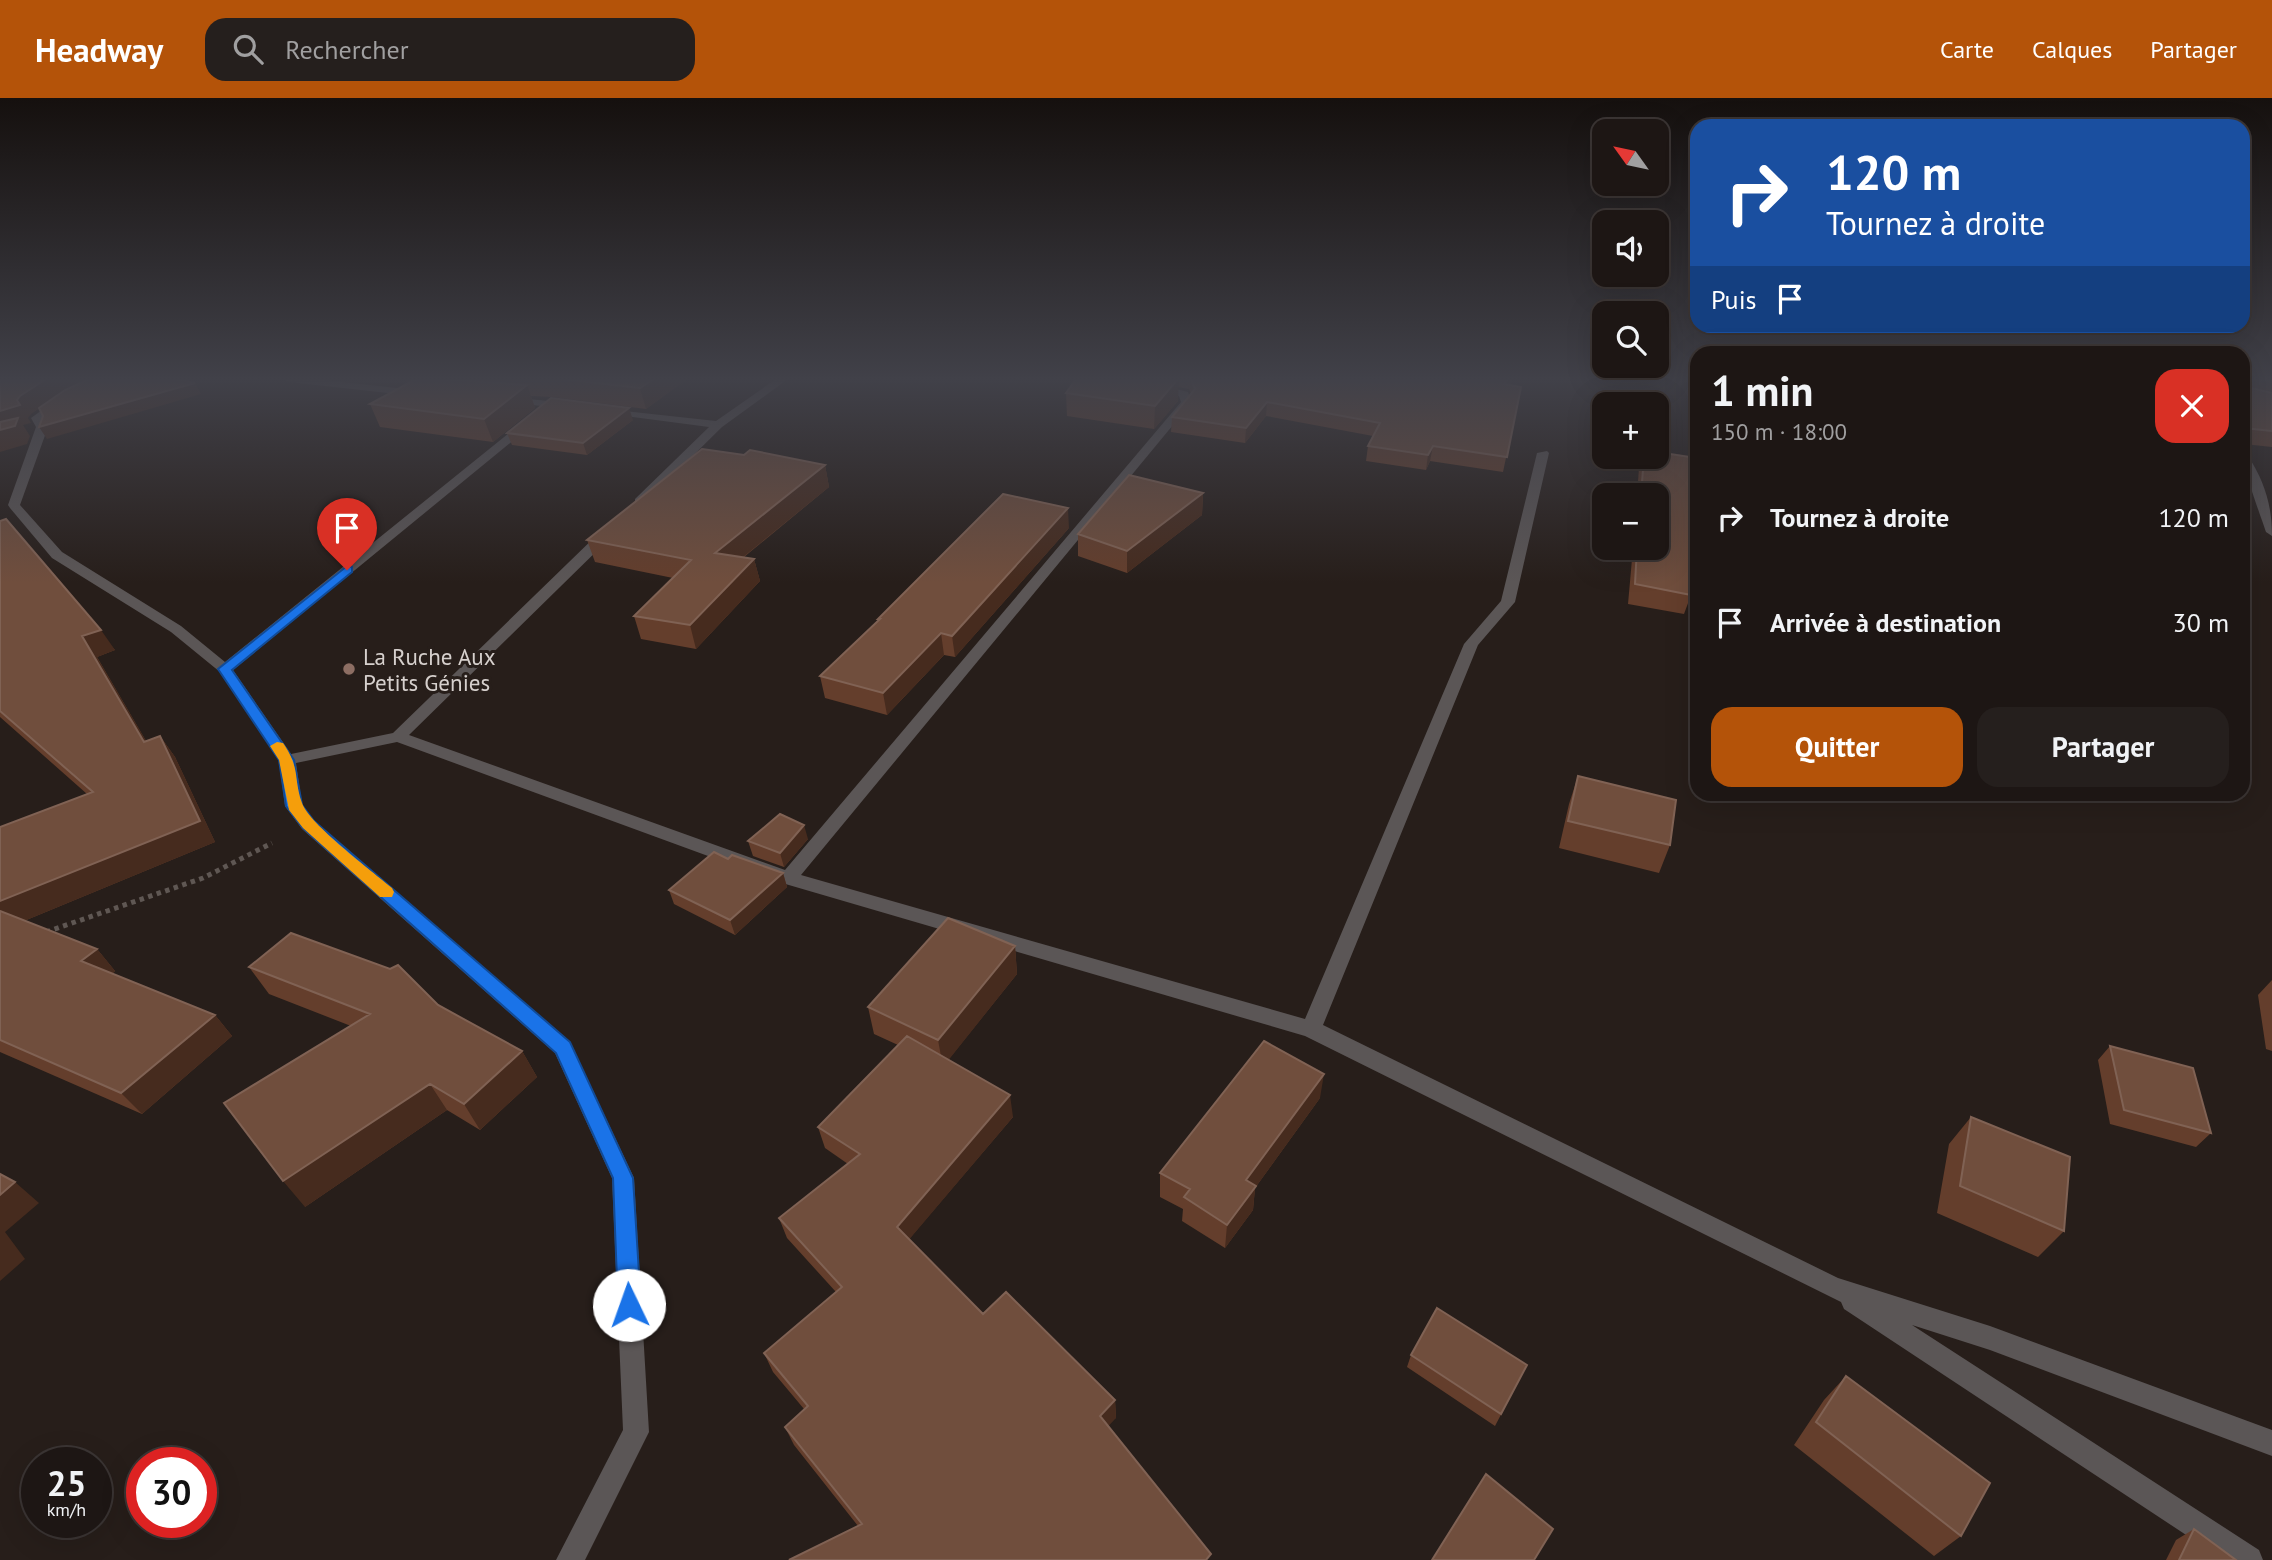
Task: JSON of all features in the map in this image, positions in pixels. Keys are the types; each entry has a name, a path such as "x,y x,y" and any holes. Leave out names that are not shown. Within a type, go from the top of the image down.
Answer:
{"street":[{"path":"31,447 14,505 57,555 176,629 225,669 287,760 294,806 308,825 563,1048 623,1178 636,1432 570,1560"},
{"path":"225,669 499,447"},
{"path":"398,737 695,447"},
{"path":"788,878 1149,447"},
{"path":"1311,1029 1471,644 1508,602 1543,453"},
{"path":"2250,470 2257,482 2272,532"},
{"path":"2257,482 2272,484"},
{"path":"287,760 398,737 788,878 1311,1029 1833,1288 2249,1560"},
{"path":"1833,1288 1990,1338 2272,1443"}],"path":[{"path":"32,936 202,877 308,825"}],"building":[{"path":"1376,447 1432,447 1428,455"},
{"path":"1441,447 1509,447 1507,457"},
{"path":"702,449 744,455 750,450 825,465 715,553 754,559 690,625 634,616 691,560 587,540"},
{"path":"1669,454 1690,457 1690,595 1635,584 1636,560 1669,560 1669,483 1642,483 1643,469 1669,469"},
{"path":"1129,475 1203,493 1127,551 1078,534"},
{"path":"1003,494 1068,508 952,636 941,633 883,693 820,676 880,619"},
{"path":"6,519 101,630 82,636 144,742 160,736 200,821 0,901 0,827 93,792 0,711 0,521"},
{"path":"1578,776 1676,800 1670,845 1568,821"},
{"path":"780,814 804,825 780,853 748,841"},
{"path":"714,852 728,859 732,855 783,873 730,920 669,890"},
{"path":"0,911 97,949 81,961 215,1015 121,1093 0,1040"},
{"path":"948,918 1015,946 938,1040 868,1007"},
{"path":"291,933 390,969 398,965 438,1005 522,1051 464,1104 430,1084 283,1181 224,1103 370,1014 249,967"},
{"path":"907,1036 1010,1095 897,1227 983,1314 1006,1292 1115,1400 1100,1416 1211,1554 1206,1560 789,1560 862,1524 785,1427 808,1406 764,1353 842,1287 779,1218 860,1154 818,1127"},
{"path":"1264,1041 1324,1074 1246,1180 1256,1186 1227,1225 1184,1197 1190,1189 1160,1173"},
{"path":"2110,1046 2193,1068 2211,1133 2124,1110"},
{"path":"1971,1117 2070,1157 2064,1231 1960,1186"},
{"path":"0,1174 15,1182 0,1195"},
{"path":"1437,1308 1527,1365 1501,1414 1411,1355"},
{"path":"1846,1376 1990,1483 1961,1536 1816,1422"},
{"path":"1486,1474 1553,1529 1534,1560 1432,1560"},
{"path":"2194,1529 2236,1560 2179,1560"}],"slow traffic":[{"path":"277,746 287,760 294,806 308,825 386,892"}],"place":[{"name":"La Ruche Aux Petits Génies","path":"349,669"}],"route":[{"path":"347,570 225,669 287,760 294,806 308,825 563,1048 623,1178 629,1305"}]}
